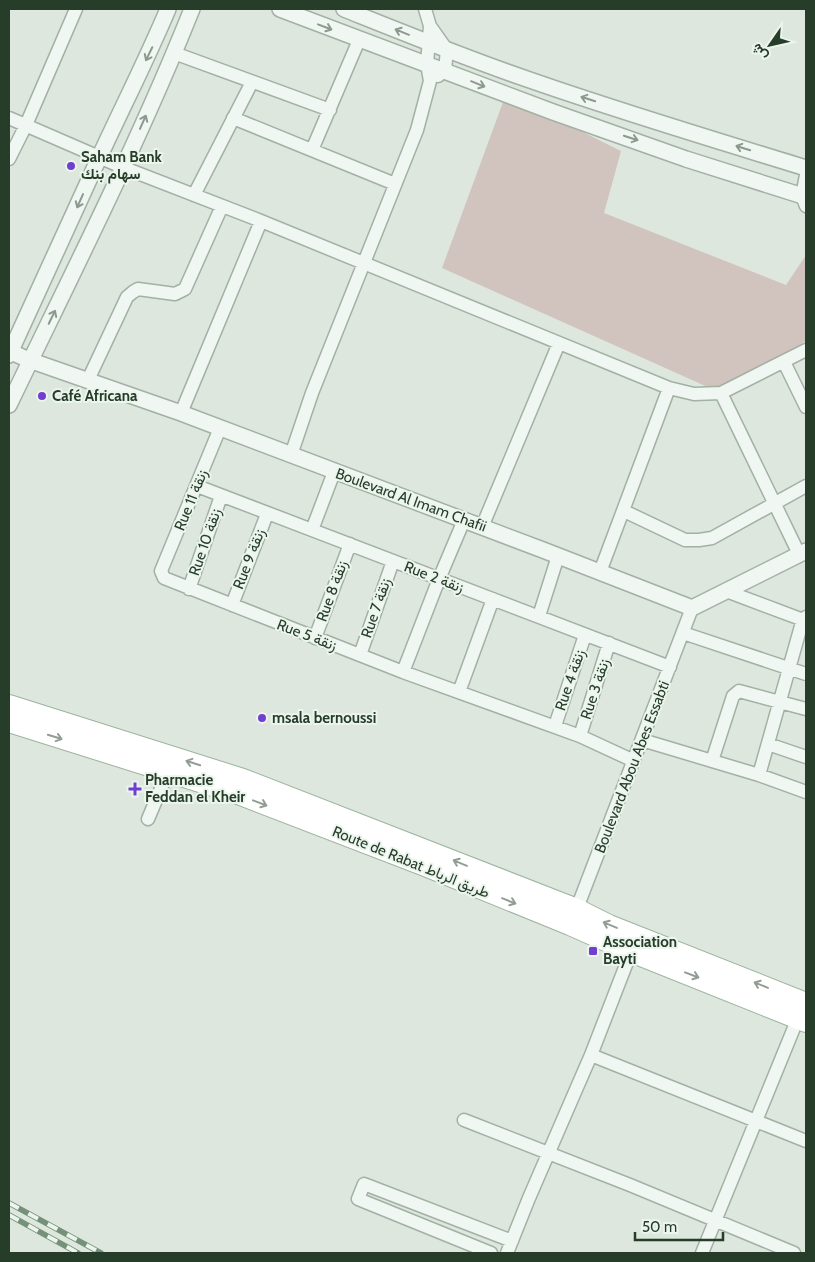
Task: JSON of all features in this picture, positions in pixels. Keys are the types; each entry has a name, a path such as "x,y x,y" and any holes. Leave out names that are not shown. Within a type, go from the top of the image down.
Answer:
{"main road":[{"name":"Route de Rabat طريق الرباط","path":"9,705 243,780 573,917 631,952 804,1014"},
{"name":"Route de Rabat طريق الرباط","path":"9,722 248,798 416,862 573,917 609,925 804,1014"}],"street":[{"path":"9,159 26,125 76,9"},
{"path":"9,353 168,9"},
{"path":"9,405 122,167 174,54 192,9"},
{"path":"280,9 359,40 446,70 552,112 686,159 768,184 805,200 806,175"},
{"path":"344,9 524,78 806,168"},
{"path":"425,9 430,26 447,50 446,70"},
{"path":"291,455 312,393 417,130 430,81 427,64 427,42 430,26"},
{"path":"312,150 359,40"},
{"path":"174,54 330,110"},
{"path":"430,81 446,70"},
{"path":"194,195 252,82"},
{"path":"9,118 122,167 261,221 669,388 694,394 721,394 806,350"},
{"path":"233,118 394,184"},
{"path":"768,184 776,159"},
{"path":"88,380 127,297 138,290 175,294 185,289 222,206"},
{"path":"181,413 261,221"},
{"path":"482,527 559,343"},
{"name":"Boulevard Al Imam Chafii","path":"9,353 181,413 692,608"},
{"path":"784,362 806,407"},
{"path":"600,572 669,388"},
{"path":"692,608 803,552 775,503 721,394"},
{"name":"Rue 11 زنقة","path":"161,571 220,428"},
{"path":"312,530 334,472"},
{"name":"Rue 2 زنقة","path":"197,486 670,667"},
{"path":"624,511 685,540 699,540 712,538 806,486"},
{"name":"Rue 10 زنقة","path":"189,588 221,496"},
{"name":"Rue 9 زنقة","path":"232,605 267,514"},
{"path":"403,672 464,520"},
{"name":"Rue 8 زنقة","path":"315,638 350,544"},
{"path":"539,616 558,556"},
{"name":"Rue 7 زنقة","path":"360,655 393,561"},
{"name":"Rue 5 زنقة","path":"161,571 164,578 403,672 580,736 634,761"},
{"path":"726,592 805,619 788,669 758,776"},
{"path":"459,692 494,599"},
{"name":"Boulevard Abou Abes Essabti","path":"573,917 692,608"},
{"path":"683,634 806,674"},
{"name":"Rue 4 زنقة","path":"554,726 585,635"},
{"name":"Rue 3 زنقة","path":"580,736 609,643"},
{"path":"712,761 733,696 739,691 806,709"},
{"path":"642,740 806,792"},
{"path":"768,744 806,757"},
{"path":"148,819 168,772"},
{"path":"507,1253 591,1055 631,952"},
{"path":"702,1253 756,1121 804,1014"},
{"path":"591,1055 806,1141"},
{"path":"464,1120 549,1152 794,1253"},
{"path":"491,1253 358,1199 364,1184 512,1241"},
{"path":"422,1225 428,1209"}],"shaded area":[{"path":"506,94 621,151 604,213 786,285 806,255 806,341 721,393 442,268"}],"railway":[{"path":"9,1203 101,1253"},
{"path":"9,1215 78,1253"}],"place":[{"name":"Saham Bank سهام بنك","path":"71,166"},
{"name":"Café Africana","path":"42,396"},
{"name":"msala bernoussi","path":"262,718"},
{"name":"Pharmacie Feddan el Kheir","path":"135,789"},
{"name":"Association Bayti","path":"593,951"}]}
